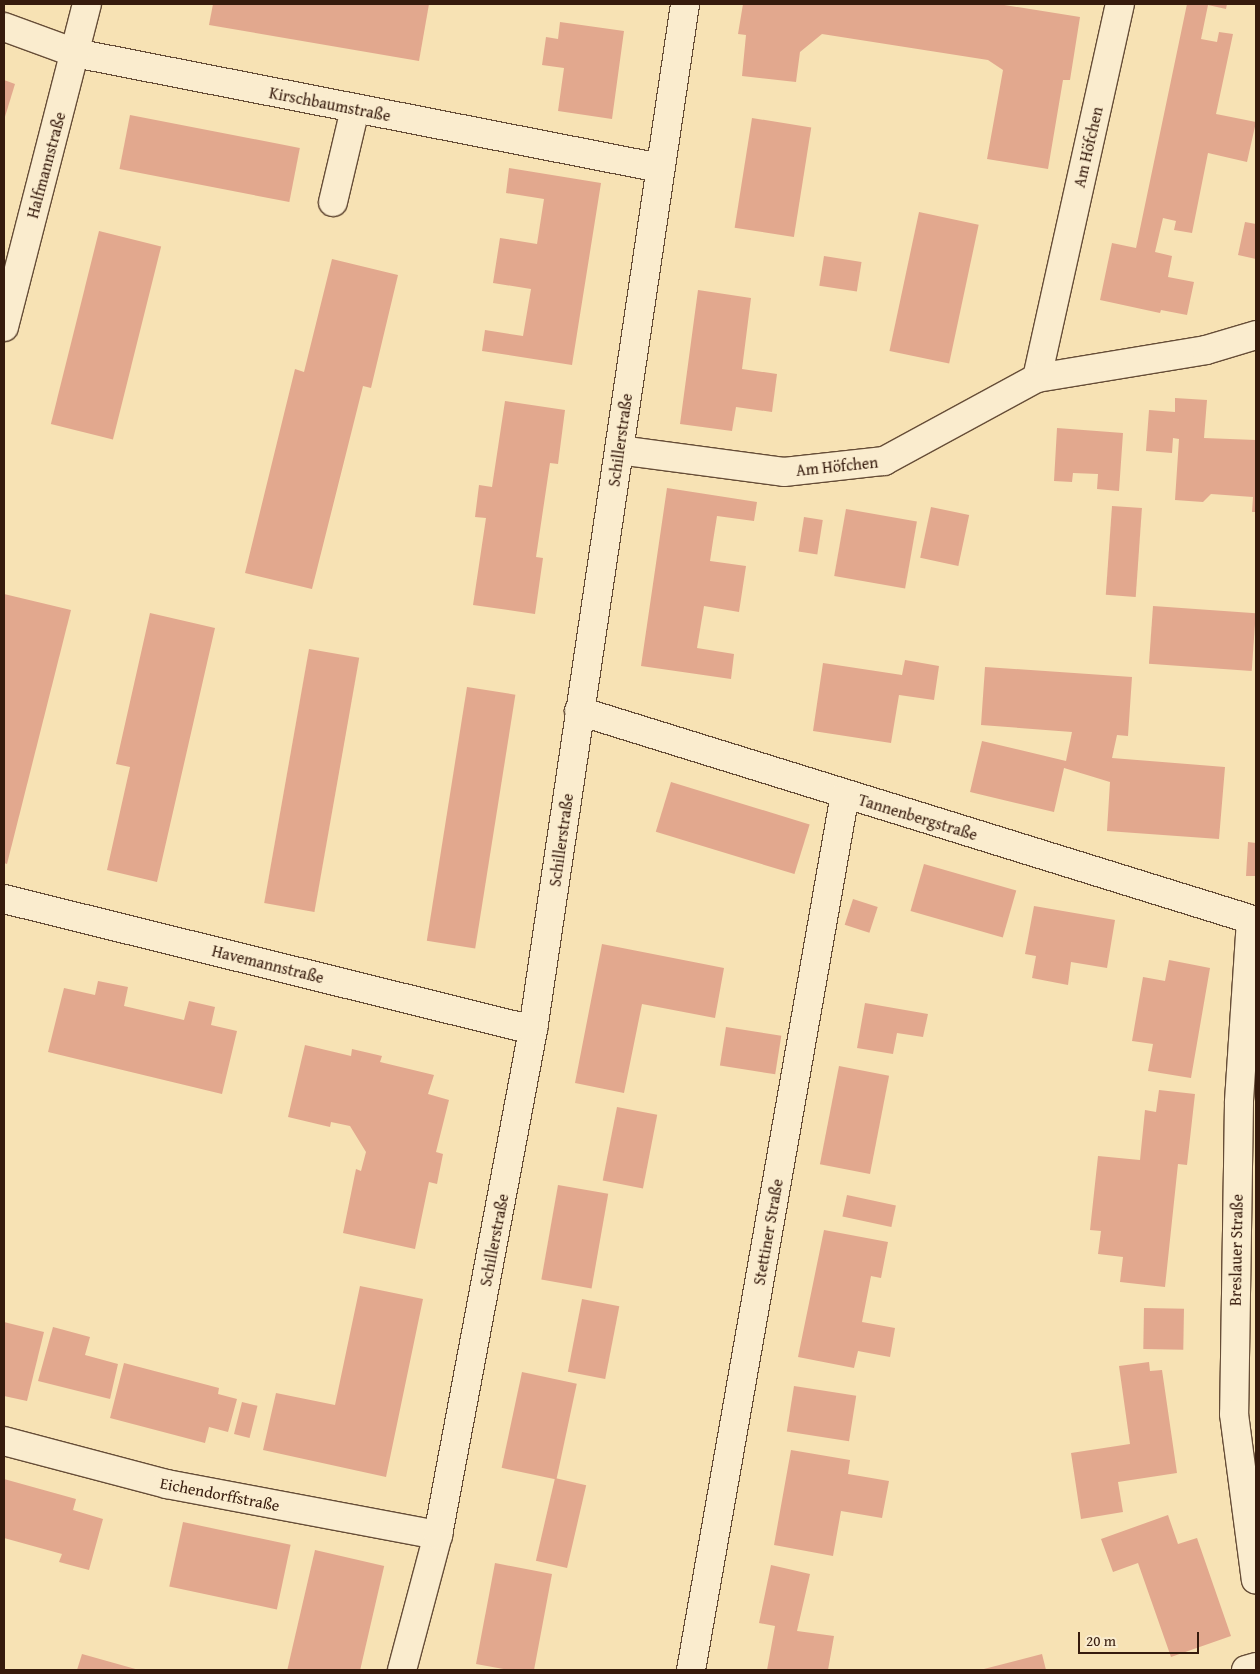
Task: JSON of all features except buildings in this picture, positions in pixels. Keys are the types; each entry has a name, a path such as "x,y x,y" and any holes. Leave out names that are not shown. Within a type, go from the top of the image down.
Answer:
{"street":[{"name":"Halfmannstraße","path":"4,327 87,4"},
{"name":"Schillerstraße","path":"402,1670 438,1536 533,1030 685,4"},
{"name":"Am Höfchen","path":"1037,378 1120,4"},
{"name":"Kirschbaumstraße","path":"4,27 75,53 660,168"},
{"path":"333,202 355,109"},
{"name":"Am Höfchen","path":"618,450 784,472 884,461 1037,378 1206,350 1256,335"},
{"name":"Tannenbergstraße","path":"580,711 1254,921"},
{"name":"Stettiner Straße","path":"691,1670 845,794"},
{"name":"Havemannstraße","path":"4,899 533,1030"},
{"name":"Breslauer Straße","path":"1254,921 1239,1103 1234,1414 1256,1580"},
{"name":"Eichendorffstraße","path":"4,1441 167,1484 438,1536"},
{"path":"1246,1670 1256,1667"}]}
